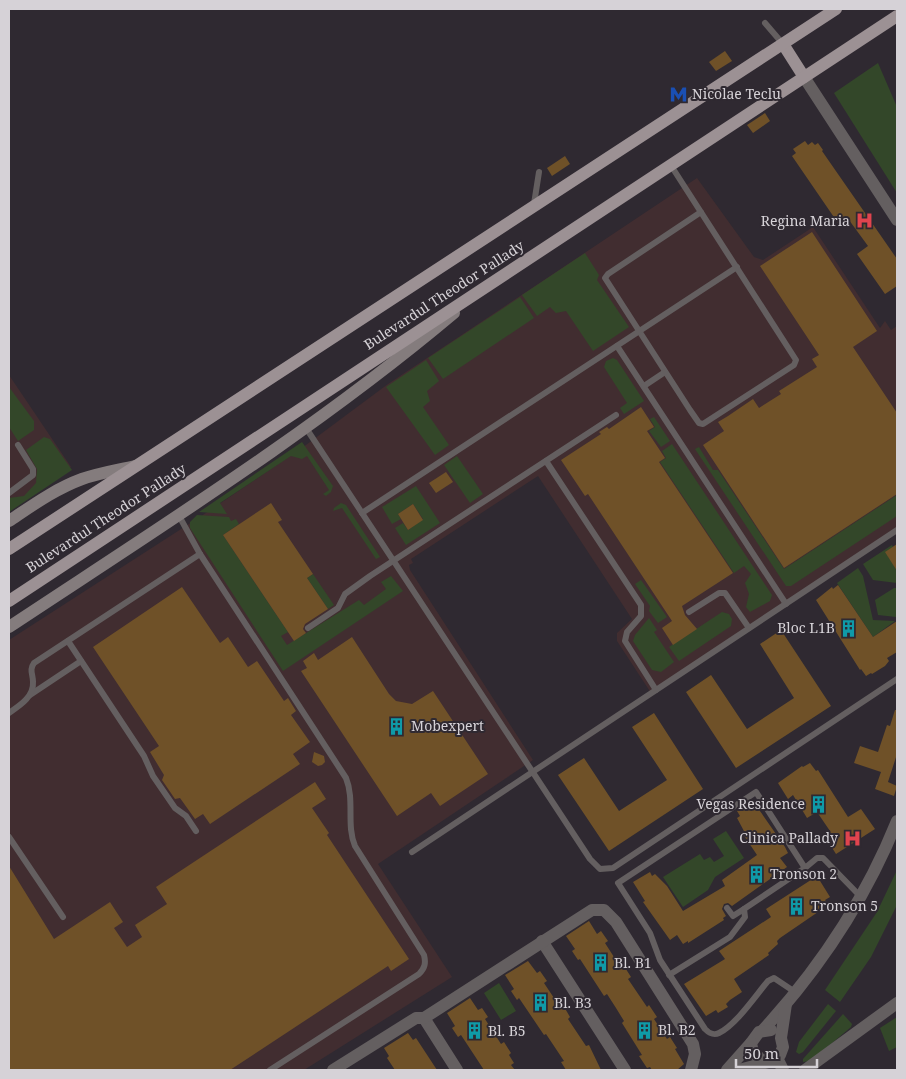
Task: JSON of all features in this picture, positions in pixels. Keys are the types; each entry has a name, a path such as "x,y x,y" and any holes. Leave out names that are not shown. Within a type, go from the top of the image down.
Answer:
{"main road":[{"name":"Bulevardul Theodor Pallady","path":"9,548 534,204 836,9"},
{"name":"Bulevardul Theodor Pallady","path":"9,601 897,16"},
{"path":"783,44 804,76"}],"street":[{"path":"804,76 897,220"},
{"path":"9,627 306,428 386,368 483,288"},
{"name":"Bulevardul Theodor Pallady","path":"9,521 52,492 70,484 85,478 135,466"},
{"path":"727,1070 751,1044 755,1035 763,1030 786,1004 823,956 860,896 886,848 897,821"},
{"path":"333,1070 416,1018 424,1018 592,910 604,910 611,914 693,1044 696,1054 691,1070"},
{"path":"542,941 625,1070"},
{"path":"805,1070 897,1003"},
{"path":"739,1070 777,1058 783,1047 781,1038 786,1004"},
{"path":"424,1018 457,1070"},
{"path":"763,1030 774,1031 781,1038"},
{"path":"751,1044 753,1053 764,1062"},
{"path":"777,1058 783,1070"}],"lane":[{"path":"765,23 783,44"},
{"path":"670,164 763,307 796,360 794,364 781,373 702,424 699,423 606,283 606,276 701,212"},
{"path":"534,204 538,172"},
{"path":"362,513 737,267"},
{"path":"617,346 786,604"},
{"path":"644,386 665,372"},
{"path":"308,628 338,608 345,594 616,415"},
{"path":"306,428 594,866 607,870 621,862 897,679"},
{"path":"9,493 33,475 34,469 18,445"},
{"path":"546,460 640,605 641,616 627,632 625,641 656,690"},
{"path":"178,514 200,554 346,778 350,792 352,836 355,846 426,961 423,970 419,974 270,1070"},
{"path":"412,852 897,530"},
{"path":"29,696 33,685 32,666 200,554"},
{"path":"689,612 719,593 725,593 749,628"},
{"path":"68,641 144,756 153,776 175,808 186,816 196,831"},
{"path":"9,713 29,696 81,661"},
{"path":"795,992 774,978 768,981 729,1026 718,1034 711,1034 705,1029 669,975 660,960 650,933 618,883 756,792 805,868"},
{"path":"9,837 63,917"},
{"path":"727,908 734,916 817,858 823,858 860,896"},
{"path":"669,975 730,937 745,917 744,908"}],"shaded area":[{"path":"697,178 754,257 763,260 813,227 880,328 885,321 891,330 897,326 897,530 651,693 617,641 617,633 632,619 538,476 411,559 413,563 409,565 410,570 533,760 378,864 452,977 304,1070 9,1070 9,640 209,511 306,445 388,384"},
{"path":"9,375 71,467 9,508"}],"green space":[{"path":"878,63 897,107 897,193 834,93"},
{"path":"585,253 599,275 597,280 629,327 593,351 566,311 556,313 550,307 537,316 522,295"},
{"path":"520,297 534,318 443,379 428,358"},
{"path":"613,358 617,360 644,401 624,414 620,408 627,403 604,367 606,361"},
{"path":"426,360 439,381 427,391 430,401 423,407 449,445 435,455 386,387"},
{"path":"9,387 34,421 34,430 18,441 9,427"},
{"path":"654,417 670,441 661,447 649,431 655,427 650,419"},
{"path":"44,437 50,439 72,470 9,512 9,498 24,496 36,483 37,469 26,450"},
{"path":"302,442 333,486 331,492 326,496 323,494 329,490 307,456 302,459 291,456 220,503 227,514 199,512"},
{"path":"672,444 772,595 770,601 750,612 746,607 749,594 745,583 751,574 744,566 734,573 660,462 666,458 662,451"},
{"path":"699,447 713,470 718,470 784,569 897,495 897,516 791,586 786,586 695,449"},
{"path":"457,456 483,494 470,503 444,465"},
{"path":"416,486 440,523 406,545 395,528 403,523 408,530 423,519 413,504 398,514 401,519 392,524 382,507"},
{"path":"341,503 346,505 380,557 376,559 342,508 333,511"},
{"path":"197,515 229,517 231,521 236,519 239,524 223,535 288,632 281,636 287,645 359,600 364,605 386,589 381,582 391,576 403,591 283,671 190,528 190,522"},
{"path":"892,545 893,547 886,552 897,571 897,583 873,580 863,564"},
{"path":"858,568 863,576 873,620 895,621 873,637 837,583"},
{"path":"313,574 334,605 328,609 307,578"},
{"path":"641,580 667,617 658,623 649,611 650,606 635,584"},
{"path":"897,588 896,617 878,615 875,600"},
{"path":"722,612 729,614 732,619 731,626 679,661 669,647"},
{"path":"649,618 657,630 654,632 674,662 661,672 652,670 633,641 635,635"},
{"path":"726,831 744,858 715,877 708,890 683,907 663,877 700,854 704,860 710,857 714,862 724,856 713,839"},
{"path":"897,870 897,905 871,957 840,1002 825,990 877,912"},
{"path":"499,983 516,1011 501,1020 484,993"},
{"path":"828,1004 836,1011 803,1052 799,1054 796,1052 799,1042"},
{"path":"843,1014 852,1024 851,1027 811,1061 803,1062 803,1059"},
{"path":"897,1017 897,1047 889,1051 880,1028"}],"building":[{"path":"725,51 732,61 716,71 709,62"},
{"path":"765,113 770,121 753,133 747,125"},
{"path":"805,141 808,145 812,142 815,145 818,143 897,259 897,286 885,294 857,254 868,246 849,220 840,226 792,156 796,153 793,149"},
{"path":"565,156 570,164 552,176 547,168"},
{"path":"812,232 877,331 853,347 897,413 897,494 784,568 703,445 724,431 718,422 753,399 759,408 781,394 779,391 817,367 812,359 819,355 760,266"},
{"path":"641,407 654,427 647,431 665,458 659,462 733,573 682,606 685,615 697,629 673,645 662,628 672,621 588,494 585,496 561,460 601,434 599,432 607,427 609,429"},
{"path":"446,472 453,482 436,493 429,483"},
{"path":"271,503 282,520 278,522 313,574 307,578 328,609 305,624 303,629 306,633 294,641 223,535"},
{"path":"413,504 423,520 408,530 398,514"},
{"path":"897,544 897,571 885,552"},
{"name":"Bloc L1B","path":"838,585 873,637 897,621 897,652 887,658 889,661 885,666 872,674 866,676 860,670 816,600 832,587 833,589"},
{"path":"182,587 220,643 228,637 248,667 257,661 284,701 288,698 296,711 291,715 310,742 293,754 300,764 210,824 203,814 195,819 180,798 175,799 162,780 164,775 150,752 159,746 93,647"},
{"path":"781,630 831,706 736,768 686,692 711,675 747,729 794,698 760,644"},
{"name":"Mobexpert","path":"352,637 389,694 396,701 412,704 433,691 488,774 440,806 431,793 397,816 301,671 307,668 303,661 314,653 318,660"},
{"path":"895,710 897,710 897,754 888,782 897,786 894,796 875,789 881,772 854,763 860,746 878,752 887,725 890,726"},
{"path":"654,713 703,789 609,851 558,775 584,758 619,811 667,780 632,727"},
{"path":"314,752 324,756 325,762 322,765 318,766 312,762"},
{"name":"Vegas Residence","path":"810,763 816,771 818,770 848,817 861,809 875,829 836,854 824,835 830,831 817,812 807,818 793,795 788,799 778,783 802,766"},
{"path":"315,782 326,799 312,808 329,833 327,835 409,959 391,971 388,966 230,1070 9,1070 9,866 54,939 110,902 123,922 114,928 127,947 142,937 135,925 167,904 156,887"},
{"path":"753,801 785,847 788,853 780,858 787,867 732,906 728,903 724,904 722,909 726,916 723,918 724,920 688,943 688,941 683,944 677,935 670,940 643,902 645,901 633,882 650,872 652,876 655,874 667,886 683,911 725,886 722,880 757,855 743,834 745,833 737,818 740,816 737,811"},
{"path":"817,876 830,897 825,900 827,903 817,910 818,912 780,938 777,941 778,944 768,953 769,955 734,979 742,992 726,1004 728,1007 718,1013 716,1010 706,1016 684,984 725,959 719,951 771,917 766,909"},
{"path":"589,921 597,934 601,931 608,941 605,943 621,968 624,966 631,977 628,979 647,1007 649,1005 657,1017 654,1019 667,1039 670,1037 677,1048 675,1049 684,1064 677,1070 652,1070 650,1067 647,1068 639,1056 642,1055 622,1023 624,1021 616,1008 607,994 604,996 580,959 578,960 572,951 575,949 566,936"},
{"name":"Bl. B3","path":"528,961 537,973 540,971 547,981 544,983 560,1007 563,1005 570,1017 568,1019 586,1046 589,1045 601,1070 566,1070 561,1062 564,1061 546,1034 544,1035 519,998 517,1000 511,991 514,989 505,975"},
{"name":"Bl. B5","path":"470,998 478,1010 482,1008 488,1017 485,1019 501,1044 504,1042 511,1053 509,1055 514,1063 511,1065 515,1070 484,1070 461,1035 458,1037 452,1028 455,1026 447,1013"},
{"path":"408,1033 413,1040 416,1038 437,1070 395,1070 387,1058 389,1056 384,1048"}],"place":[{"name":"Nicolae Teclu","path":"678,94"},
{"name":"Regina Maria","path":"864,221"},
{"name":"Bloc L1B","path":"849,628"},
{"name":"Mobexpert","path":"397,726"},
{"name":"Vegas Residence","path":"819,804"},
{"name":"Clinica Pallady","path":"852,838"},
{"name":"Tronson 2","path":"756,874"},
{"name":"Tronson 5","path":"797,906"},
{"name":"Bl. B1","path":"600,963"},
{"name":"Bl. B3","path":"540,1003"},
{"name":"Bl. B2","path":"644,1030"},
{"name":"Bl. B5","path":"474,1031"}]}
